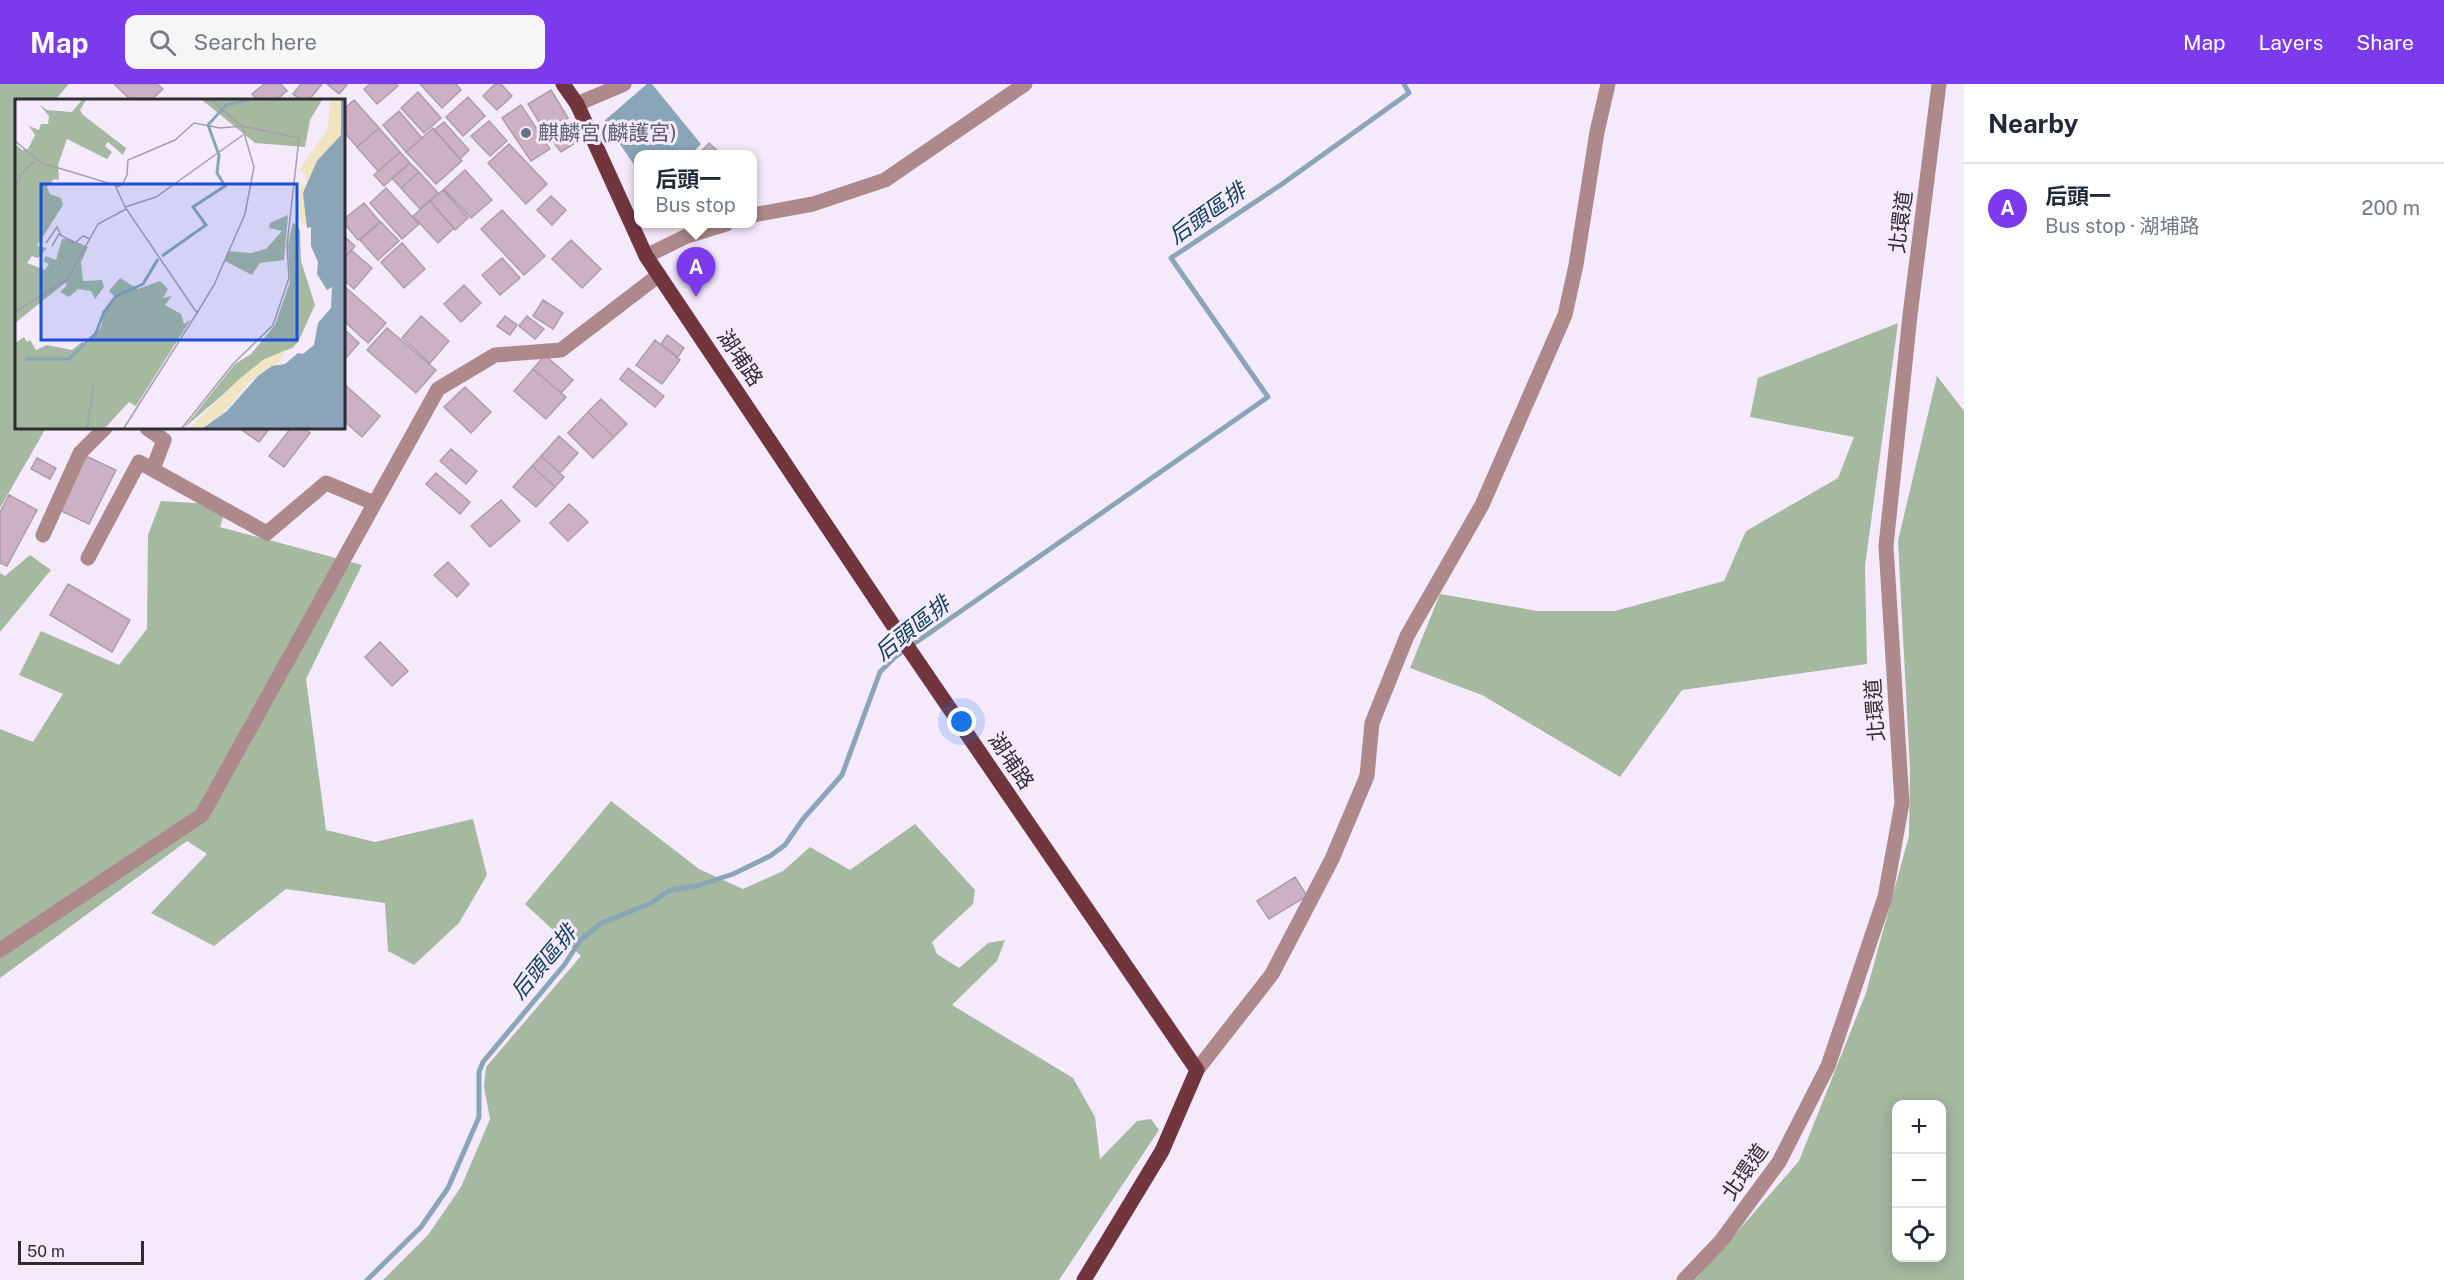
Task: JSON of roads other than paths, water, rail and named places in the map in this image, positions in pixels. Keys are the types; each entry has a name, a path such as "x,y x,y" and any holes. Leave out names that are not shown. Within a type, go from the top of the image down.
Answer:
{"main road":[{"name":"湖埔路","path":"563,84 577,104 646,256 900,636 1197,1070"},
{"path":"1084,1280 1162,1151 1197,1070"}],"street":[{"path":"577,104 624,84"},
{"path":"757,214 813,204 885,180 1025,84"},
{"path":"1197,1070 1272,974 1332,859 1367,776 1372,723 1407,636 1482,505 1565,315 1576,265 1597,132 1608,84"},
{"name":"北環道","path":"1684,1280 1721,1241 1779,1162 1828,1066 1885,897 1902,803 1886,546 1910,315 1939,84"},
{"path":"646,256 687,236 713,228"},
{"path":"0,950 202,815 438,389 495,355 561,350 659,275"},
{"path":"43,535 80,453 104,429"},
{"path":"148,429 164,440 153,469"},
{"path":"88,558 139,462 267,533 326,483 374,503"}],"water":[{"path":"647,84 652,84 701,144 695,150 634,150 634,165 604,121"}],"waterway":[{"name":"后頭區排","path":"367,1280 421,1227 448,1188 479,1117 479,1072 483,1062 565,964 581,939 602,923 649,904 670,890 697,886 733,874 770,856 785,845 803,819 842,775 880,672 895,657 1268,397 1171,258 1282,184 1409,93 1404,84"}],"place":[{"name":"麒麟宮(麟護宮)","path":"526,133"},
{"name":"后頭一","path":"696,297"}]}
